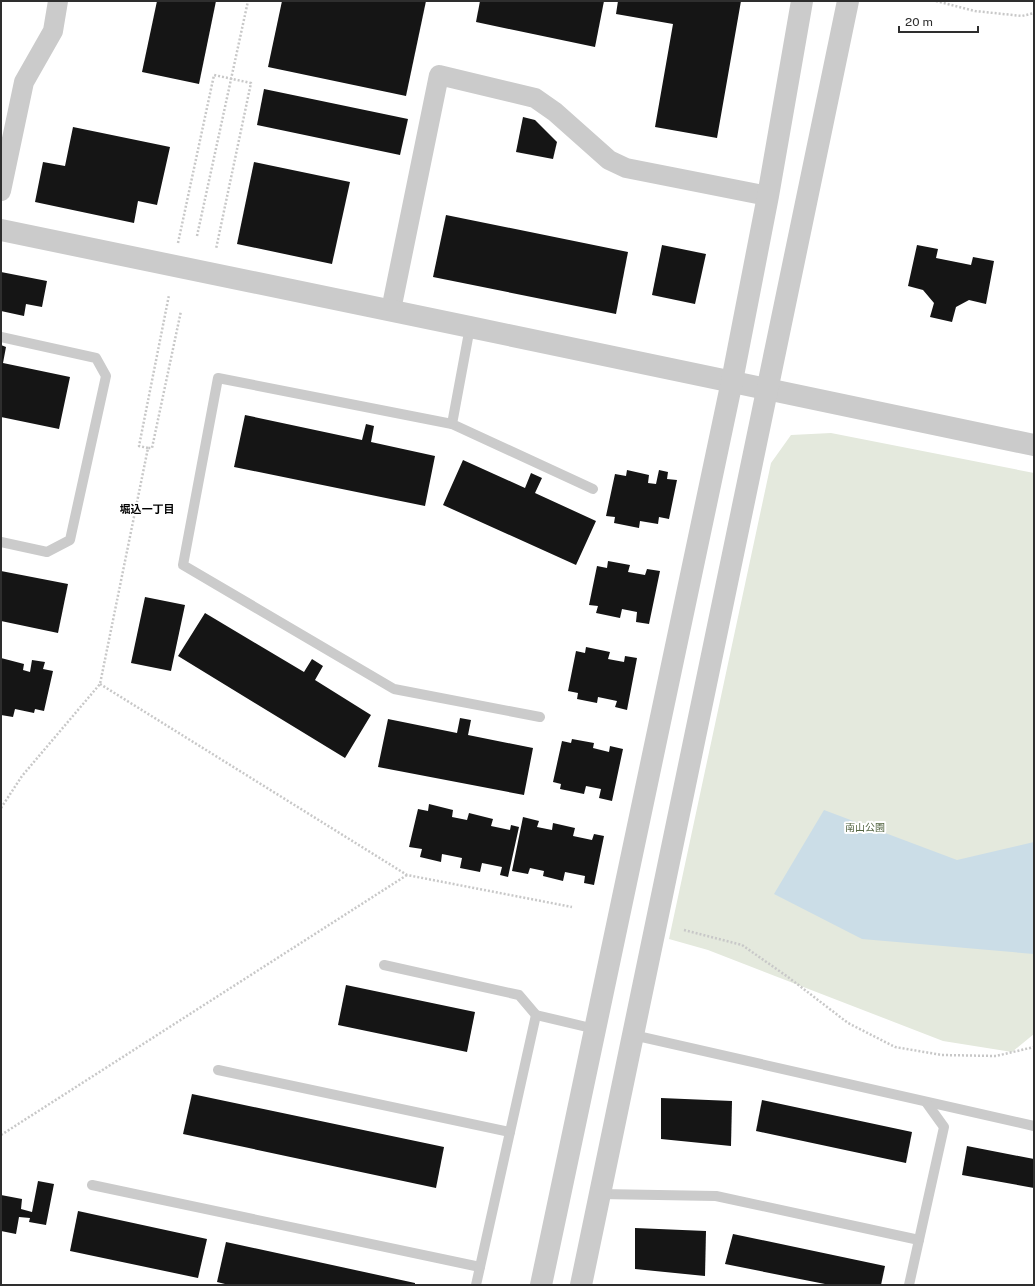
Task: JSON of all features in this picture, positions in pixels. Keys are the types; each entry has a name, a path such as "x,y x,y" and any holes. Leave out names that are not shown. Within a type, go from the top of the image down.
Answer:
{"street":[{"path":"1,191 24,82 53,31 58,1"},
{"path":"541,1285 732,381 768,196 802,1"},
{"path":"581,1285 848,1"},
{"path":"391,310 439,75 535,98 555,112 609,160 626,168 768,196"},
{"path":"1,230 1034,445"}],"lane":[{"path":"452,424 470,327"},
{"path":"1,337 96,358 106,376 70,540 47,552 1,542"},
{"path":"540,717 394,689 183,565 218,378 452,424 593,489"},
{"path":"384,965 519,995 536,1015 595,1029"},
{"path":"476,1285 536,1015"},
{"path":"633,1035 1034,1126"},
{"path":"218,1070 510,1132"},
{"path":"909,1285 944,1128 926,1102"},
{"path":"92,1185 480,1267"},
{"path":"600,1194 716,1196 919,1240"}],"path":[{"path":"197,236 248,1"},
{"path":"936,1 975,10 1022,16 1034,13"},
{"path":"178,245 214,75 231,80 251,83 215,253"},
{"path":"170,295 139,446 152,448 181,311"},
{"path":"1,808 22,776 100,684 148,448"},
{"path":"100,684 407,875 572,907"},
{"path":"1,1135 407,875"},
{"path":"684,930 742,945 788,977 848,1023 895,1047 942,1055 996,1056 1034,1047"}],"green space":[{"name":"南山公園","path":"831,433 1034,473 1034,1034 1012,1052 943,1041 708,950 669,939 771,463 791,435"}],"water":[{"path":"824,810 957,860 1034,842 1034,954 862,939 774,894"}],"building":[{"path":"157,1 216,1 199,84 142,72"},
{"path":"282,1 426,1 406,96 268,67"},
{"path":"480,1 604,1 595,47 476,22"},
{"path":"618,1 741,1 717,138 655,127 673,24 616,14"},
{"path":"264,89 408,119 400,155 257,125"},
{"path":"523,117 535,120 557,142 553,159 516,152"},
{"path":"73,127 170,147 157,205 138,201 134,223 35,202 43,162 65,166"},
{"path":"254,162 350,182 332,264 237,244"},
{"path":"446,215 628,252 616,314 433,277"},
{"path":"662,245 706,254 695,304 652,295"},
{"path":"917,245 938,249 936,258 971,265 973,257 994,261 986,304 969,300 956,307 952,322 930,317 934,303 923,290 908,286"},
{"path":"1,272 47,281 42,307 26,304 24,316 1,311"},
{"path":"1,345 6,347 3,363 70,377 59,429 1,417"},
{"path":"245,415 362,440 366,424 374,426 371,442 435,456 425,506 234,467"},
{"path":"463,460 525,488 531,473 542,478 535,493 596,521 576,565 443,505"},
{"path":"627,470 649,475 648,483 656,484 659,470 668,472 667,479 677,480 669,519 659,517 658,524 640,521 639,528 614,523 615,517 606,516 615,474 626,476"},
{"path":"608,561 630,565 628,572 645,575 647,569 660,571 649,624 636,622 637,612 622,609 620,618 596,613 598,606 589,605 597,566 607,568"},
{"path":"1,571 68,584 58,633 1,621"},
{"path":"145,597 185,605 171,671 131,663"},
{"path":"205,613 304,672 312,659 323,666 315,680 371,715 345,758 178,656"},
{"path":"586,647 610,652 608,659 624,662 625,656 637,658 627,710 615,707 617,701 598,697 597,703 577,699 578,693 568,691 576,651 585,653"},
{"path":"1,658 24,664 23,670 30,672 32,660 45,662 43,669 53,671 44,711 35,709 34,713 15,709 13,717 1,715"},
{"path":"460,718 471,720 468,735 533,748 524,795 378,767 388,719 457,733"},
{"path":"572,739 594,743 593,748 609,752 610,746 623,749 612,801 599,798 601,789 586,786 584,794 560,789 561,784 553,782 562,741 571,743"},
{"path":"429,804 453,810 452,817 467,820 469,813 493,819 491,826 510,830 511,825 519,827 508,877 500,875 502,867 482,863 480,872 460,868 462,858 442,854 441,862 420,857 422,849 409,847 418,809 428,811"},
{"path":"523,817 539,821 537,827 552,830 553,823 575,828 573,836 592,840 594,834 604,836 594,885 584,883 585,876 565,872 563,881 543,876 544,871 530,868 528,874 512,871"},
{"path":"346,985 475,1012 467,1052 338,1025"},
{"path":"192,1094 444,1147 436,1188 183,1134"},
{"path":"661,1098 732,1101 731,1146 661,1139"},
{"path":"762,1100 912,1132 906,1163 756,1131"},
{"path":"967,1146 1034,1159 1034,1188 962,1175"},
{"path":"38,1181 54,1184 46,1225 29,1222 30,1218 19,1217 16,1234 1,1231 1,1195 22,1199 21,1209 32,1212"},
{"path":"78,1211 207,1239 198,1278 70,1251"},
{"path":"635,1228 706,1231 705,1276 635,1269"},
{"path":"733,1234 885,1266 881,1285 830,1285 725,1264"},
{"path":"226,1242 415,1283 415,1285 229,1285 217,1282"}],"district":[{"name":"堀込一丁目","path":"147,509"}]}
